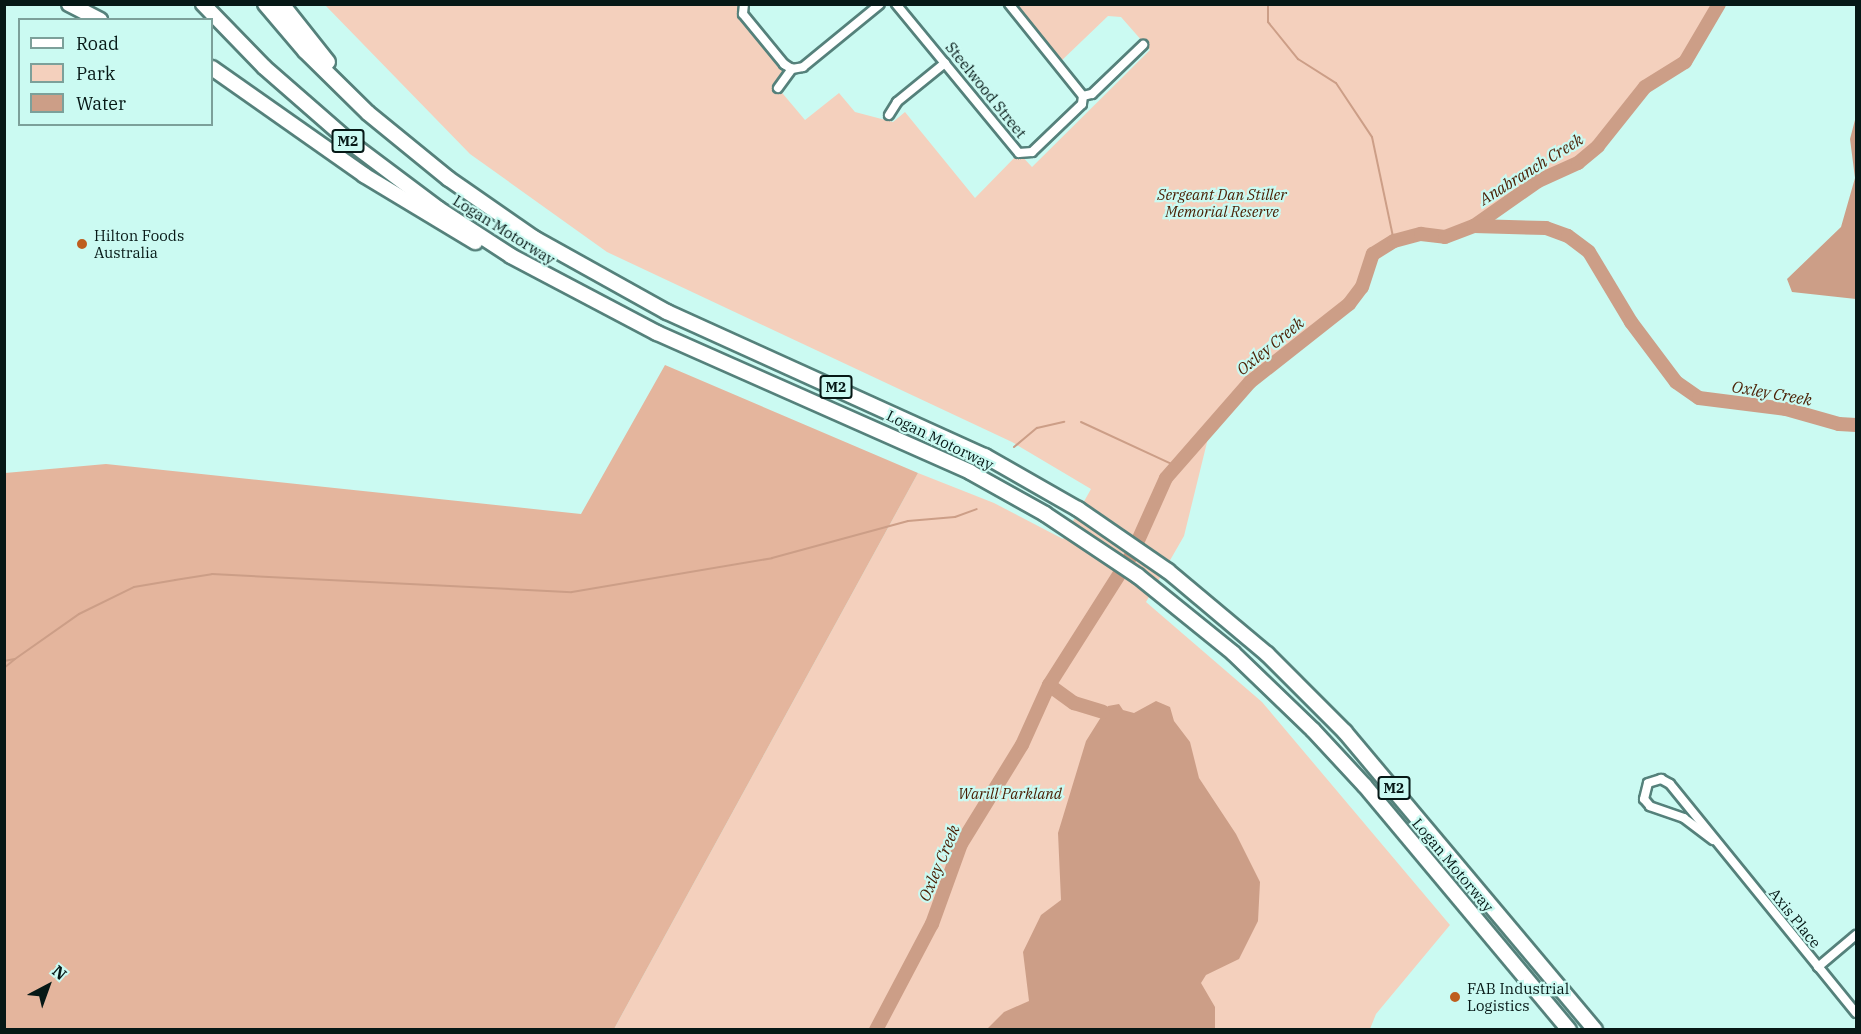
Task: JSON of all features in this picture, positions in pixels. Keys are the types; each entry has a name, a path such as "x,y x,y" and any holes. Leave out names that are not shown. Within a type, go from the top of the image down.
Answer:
{"highway":[{"path":"69,4 96,18"},
{"name":"Logan Motorway","path":"202,4 264,67 351,143 440,209 511,256 657,333 970,472 1066,527 1155,589 1233,653 1321,738 1569,1029"},
{"name":"Logan Motorway","path":"265,4 345,92 422,158 518,227 627,292 713,334 950,438 1078,509 1168,571 1267,654 1345,732 1595,1029"},
{"path":"282,4 326,60 410,140 422,158"},
{"path":"213,69 406,202 494,253 511,256"}],"street":[{"path":"744,4 743,14 792,69"},
{"path":"778,88 792,69 803,67 880,4"},
{"name":"Steelwood Street","path":"896,4 1019,153 1032,152 1082,104 1083,96"},
{"path":"1010,4 1083,96 1092,94 1143,45"},
{"path":"889,116 897,102 945,63"},
{"name":"Axis Place","path":"1713,840 1684,818 1650,806 1644,799 1648,783 1661,779 1670,784 1713,840 1857,1013"},
{"path":"1818,967 1857,935"}],"green space":[{"path":"325,5 744,5 792,69 778,88 805,120 839,93 855,112 893,122 905,112 975,198 1019,153 1032,167 1150,50 1121,17 1108,16 1059,63 1009,5 1719,5 1685,62 1645,88 1598,146 1578,163 1538,181 1474,226 1445,237 1421,234 1394,241 1373,254 1362,287 1349,304 1250,382 1212,422 1184,536 1146,602 1262,702 1450,925 1376,1014 1370,1029 614,1029 918,473 994,503 1063,539 1091,489 1012,442 607,252 470,154"}],"shaded area":[{"path":"665,365 918,473 614,1029 5,1029 5,473 106,464 581,514"}],"water":[{"path":"1856,116 1856,299 1792,292 1787,279 1841,227 1855,178 1850,139"},
{"path":"1156,701 1170,707 1174,721 1190,742 1199,778 1236,834 1260,882 1258,921 1239,959 1206,975 1201,983 1215,1007 1215,1029 987,1029 1004,1012 1029,1001 1023,952 1041,915 1061,900 1058,833 1086,741 1108,706 1119,704 1123,710 1134,713"}],"waterway":[{"path":"1268,4 1268,22 1298,59 1336,83 1372,137 1394,241"},
{"name":"Anabranch Creek","path":"1474,226 1538,181 1578,163 1598,146 1645,87 1685,62 1719,4"},
{"name":"Oxley Creek","path":"876,1030 932,924 961,844 1022,745 1049,685 1132,554 1166,478 1250,382 1349,304 1362,287 1373,254 1394,241 1421,234 1445,237 1474,226 1546,228 1568,236 1589,252 1631,322 1676,382 1699,398 1786,409 1839,424 1856,425"},
{"path":"1014,447 1037,428 1064,422"},
{"path":"1081,422 1176,466"},
{"path":"4,661 15,659 79,614 134,587 212,574 572,592 772,558 908,521 955,517 977,509"},
{"path":"4,668 14,660"},
{"path":"1049,685 1074,703 1103,712"}],"place":[{"name":"Hilton Foods Australia","path":"82,244"},
{"name":"FAB Industrial Logistics","path":"1455,997"}],"park label":[{"name":"Sergeant Dan Stiller Memorial Reserve","path":"1222,202"},
{"name":"Warill Parkland","path":"1010,794"}]}
